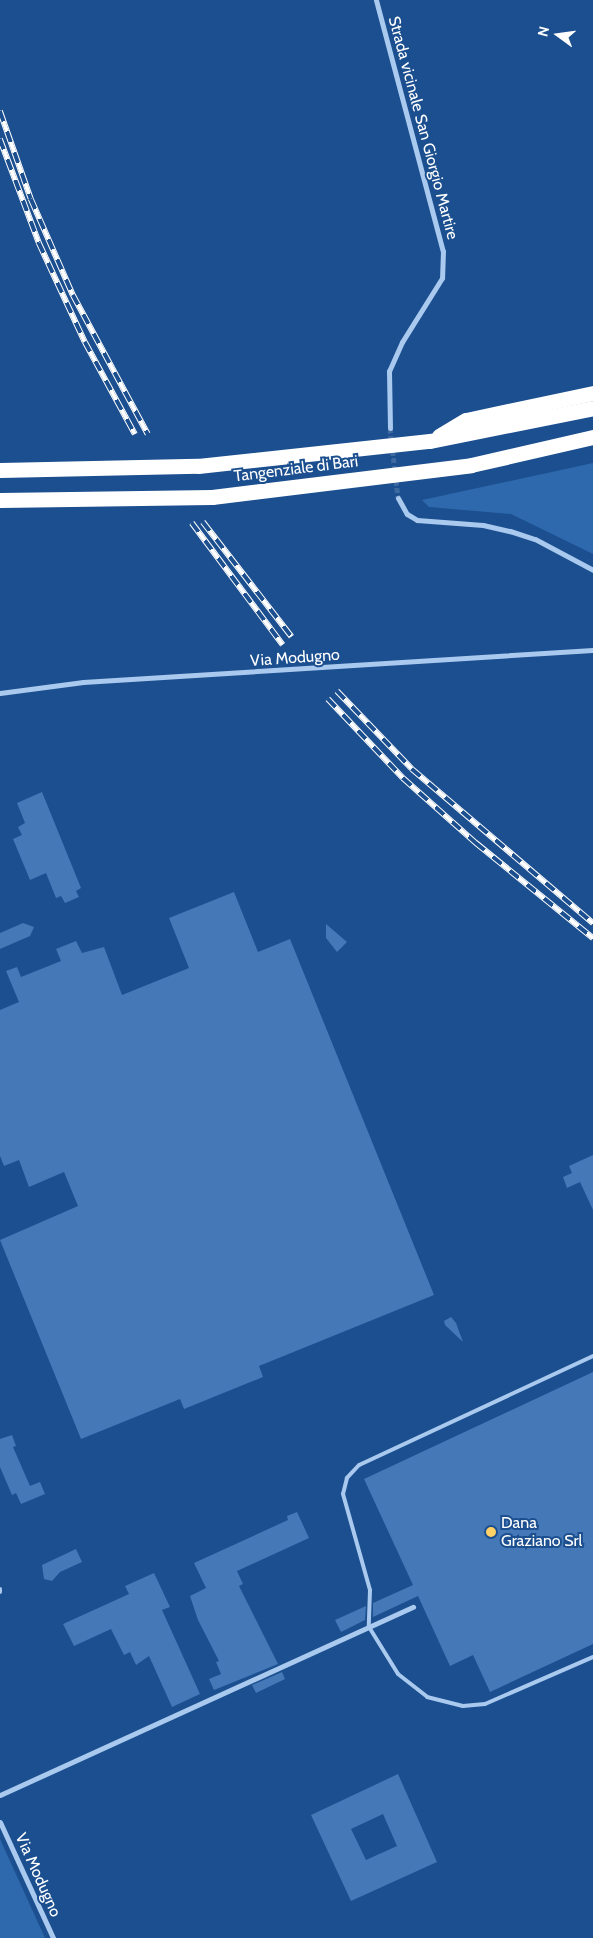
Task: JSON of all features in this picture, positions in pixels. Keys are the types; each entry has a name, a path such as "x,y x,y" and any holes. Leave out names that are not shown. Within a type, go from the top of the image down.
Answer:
{"highway":[{"path":"430,441 466,420 593,394"},
{"name":"Tangenziale di Bari","path":"0,470 198,466 430,441 593,408"},
{"name":"Tangenziale di Bari","path":"0,500 212,497 472,465 593,437"}],"street":[{"name":"Strada vicinale San Giorgio Martire","path":"376,0 439,229 443,257 442,278 402,342 389,371 390,428"},
{"path":"398,498 407,514 417,520 483,525 510,531 535,539 593,570"},
{"name":"Via Modugno","path":"0,693 83,682 593,650"},
{"path":"0,1795 413,1607"},
{"name":"Via Modugno","path":"0,1822 53,1938"}],"lane":[{"path":"593,1356 359,1465 347,1478 343,1494 370,1590 369,1627 398,1674 412,1687 435,1700 463,1706 492,1702 593,1657"}],"shaded area":[{"path":"593,463 593,554 511,514 429,507 422,500"},
{"path":"0,1839 45,1938 0,1938"}],"building":[{"path":"42,792 81,888 76,891 79,897 65,903 61,896 56,898 46,873 30,880 13,839 22,835 18,827 25,823 17,803"},
{"path":"234,892 258,952 290,939 434,1295 259,1366 263,1377 184,1409 180,1399 81,1439 0,1240 78,1206 64,1172 29,1187 19,1160 4,1166 0,1156 0,1010 19,1002 6,971 17,967 21,977 61,961 56,949 76,941 82,953 104,947 122,995 189,968 169,918"},
{"path":"23,923 34,927 30,936 0,949 0,933"},
{"path":"326,924 347,942 337,952 326,938"},
{"path":"593,1155 593,1210 580,1182 567,1188 563,1177 572,1173 569,1166"},
{"path":"451,1317 456,1323 463,1342 445,1325 444,1321"},
{"name":"Dana Graziano Srl","path":"593,1372 593,1644 490,1692 473,1655 450,1666 418,1596 373,1617 373,1603 413,1585 364,1479"},
{"path":"12,1435 16,1446 13,1447 30,1486 40,1482 45,1494 21,1504 16,1493 12,1495 0,1467 0,1439"},
{"path":"297,1512 309,1538 237,1571 243,1584 239,1586 278,1664 214,1690 209,1679 221,1674 216,1662 219,1661 198,1620 190,1596 206,1588 194,1563 288,1520 287,1516"},
{"path":"76,1549 82,1562 60,1572 52,1581 44,1579 42,1565"},
{"path":"154,1573 170,1607 162,1610 200,1694 172,1707 149,1656 136,1665 130,1652 124,1655 111,1629 74,1646 63,1624 129,1594 125,1586"},
{"path":"366,1606 365,1620 341,1632 335,1620"},
{"path":"282,1672 285,1679 256,1693 252,1685"},
{"path":"398,1774 437,1862 351,1901 311,1815","holes":["383,1814 397,1846 366,1860 351,1829"]}],"tunnel":[{"path":"390,428 398,498"}],"railway":[{"path":"0,111 31,199 73,295 148,434"},
{"path":"0,139 39,243 85,342 135,434"},
{"path":"203,522 292,637"},
{"path":"192,523 283,645"},
{"path":"337,691 412,769 593,923"},
{"path":"328,699 403,778 476,843 593,938"}],"place":[{"name":"Dana Graziano Srl","path":"491,1532"}]}
